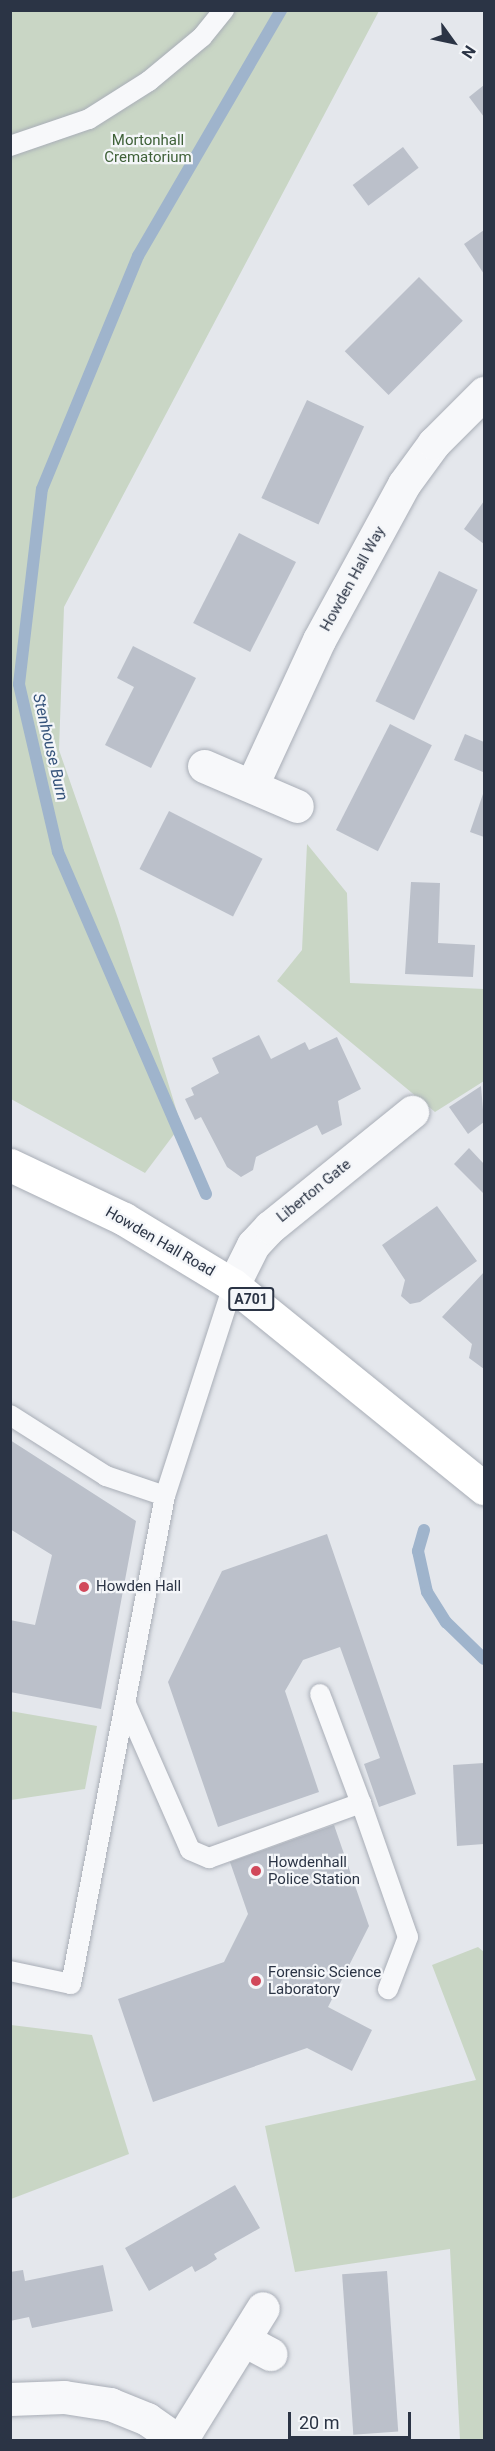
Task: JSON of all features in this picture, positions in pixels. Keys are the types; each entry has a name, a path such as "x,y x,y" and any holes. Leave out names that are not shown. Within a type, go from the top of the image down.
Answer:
{"main road":[{"name":"Howden Hall Road","path":"10,1165 124,1219 234,1285 478,1488"}],"street":[{"name":"Howden Hall Way","path":"252,785 319,640 404,484 434,443 484,393"},
{"path":"204,766 297,806"},
{"name":"Liberton Gate","path":"234,1285 253,1245 270,1227 412,1112"},
{"path":"10,2399 64,2397 110,2404 147,2420 179,2440 257,2347 264,2308"}],"lane":[{"path":"10,146 89,119 149,81 202,37 224,10"},
{"path":"10,1971 71,1984 165,1496 234,1285"},
{"path":"10,1415 106,1476 165,1496"},
{"path":"320,1694 408,1937 388,1989"},
{"path":"126,1704 190,1850 209,1858 361,1803"}],"green space":[{"name":"Mortonhall Crematorium","path":"11,11 379,11 64,607 59,750 118,919 181,1125 145,1173 11,1099"},
{"path":"307,844 347,893 350,983 484,989 484,1081 435,1112 277,981 302,950"},
{"path":"10,1711 97,1726 85,1789 11,1800"},
{"path":"478,1947 484,1952 484,2440 460,2440 450,2249 295,2272 265,2126 476,2080 432,1965"},
{"path":"11,2025 92,2035 129,2154 11,2199"}],"building":[{"path":"484,85 484,117 469,97"},
{"path":"403,147 419,168 368,206 353,185"},
{"path":"484,230 484,274 464,244"},
{"path":"419,277 463,321 389,395 345,351"},
{"path":"307,400 364,427 318,525 261,498"},
{"path":"484,501 484,544 464,529"},
{"path":"239,533 296,562 250,652 193,623"},
{"path":"439,571 478,590 414,720 375,701"},
{"path":"133,646 196,678 151,768 105,745 134,687 117,678"},
{"path":"390,724 432,745 378,851 336,830"},
{"path":"465,734 484,742 483,772 454,760"},
{"path":"484,791 484,837 470,832"},
{"path":"169,811 263,859 233,917 139,869"},
{"path":"411,882 440,883 438,943 475,945 473,977 405,974"},
{"path":"259,1035 271,1059 305,1042 309,1050 337,1037 361,1089 338,1101 342,1125 322,1135 317,1125 256,1157 253,1170 241,1177 227,1167 201,1117 195,1120 185,1099 194,1095 191,1088 219,1073 212,1058"},
{"path":"481,1086 484,1122 468,1134 449,1107"},
{"path":"469,1148 484,1164 484,1194 454,1164"},
{"path":"437,1206 477,1261 420,1302 410,1304 401,1296 405,1280 382,1245"},
{"path":"484,1272 484,1369 469,1358 472,1344 442,1317"},
{"name":"Howden Hall","path":"10,1440 136,1521 101,1709 10,1692 10,1620 35,1625 52,1555 10,1529"},
{"name":"Howdenhall Police Station","path":"327,1534 416,1794 379,1807 364,1764 380,1758 340,1647 303,1660 285,1691 319,1792 218,1827 168,1682 222,1571"},
{"path":"484,1763 484,1844 457,1846 453,1765"},
{"name":"Forensic Science Laboratory","path":"334,1825 369,1926 328,2007 372,2030 352,2071 307,2048 153,2102 118,1999 224,1962 248,1914 230,1862"},
{"path":"235,2185 260,2228 214,2254 217,2259 206,2266 195,2272 192,2266 149,2291 125,2248"},
{"path":"103,2265 113,2311 32,2328 29,2317 10,2321 10,2272 23,2270 25,2281"},
{"path":"387,2271 398,2432 353,2435 342,2274"}],"waterway":[{"name":"Stenhouse Burn","path":"206,1194 58,852 19,684 42,489 138,256 281,10"},
{"name":"Stenhouse Burn","path":"424,1530 418,1551 427,1592 446,1622 484,1659"}],"place":[{"name":"Howden Hall","path":"84,1587"},
{"name":"Howdenhall Police Station","path":"256,1871"},
{"name":"Forensic Science Laboratory","path":"256,1981"}]}
